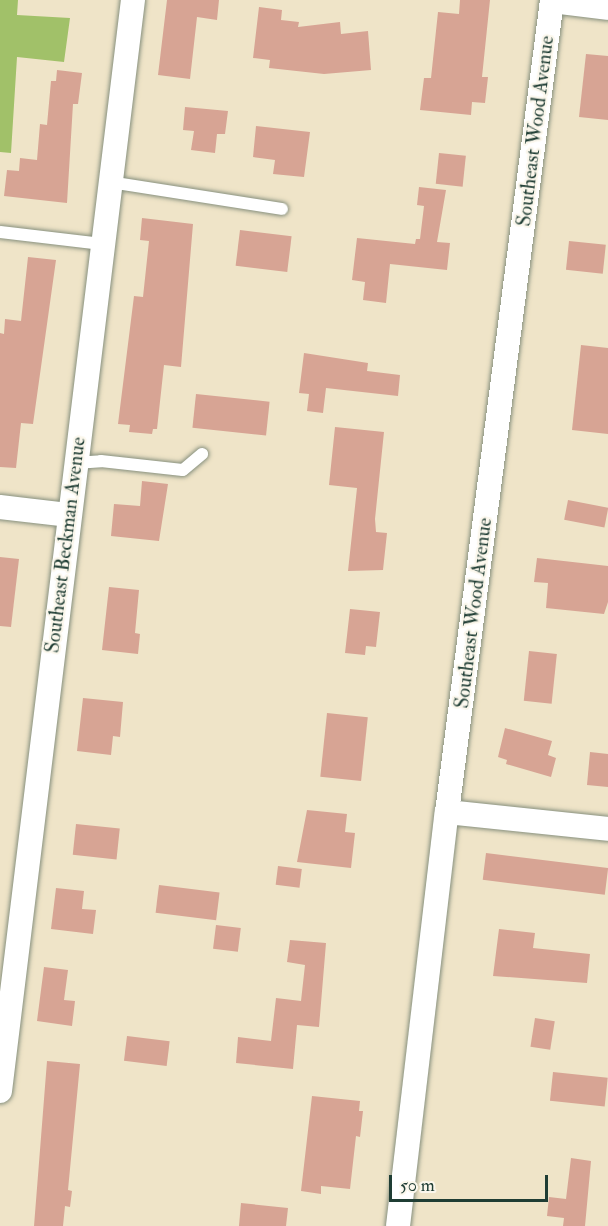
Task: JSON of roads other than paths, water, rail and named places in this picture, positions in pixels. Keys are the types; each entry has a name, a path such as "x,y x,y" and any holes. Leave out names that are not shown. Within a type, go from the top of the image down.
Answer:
{"street":[{"name":"Southeast Beckman Avenue","path":"0,1091 68,515 133,0"},
{"path":"552,1 608,8"},
{"name":"Southeast Wood Avenue","path":"398,1226 447,812 552,1"},
{"path":"0,507 68,515"},
{"path":"447,812 608,829"}],"lane":[{"path":"110,182 282,208"},
{"path":"0,232 102,244"},
{"path":"75,463 101,461 183,470 202,454"}]}
